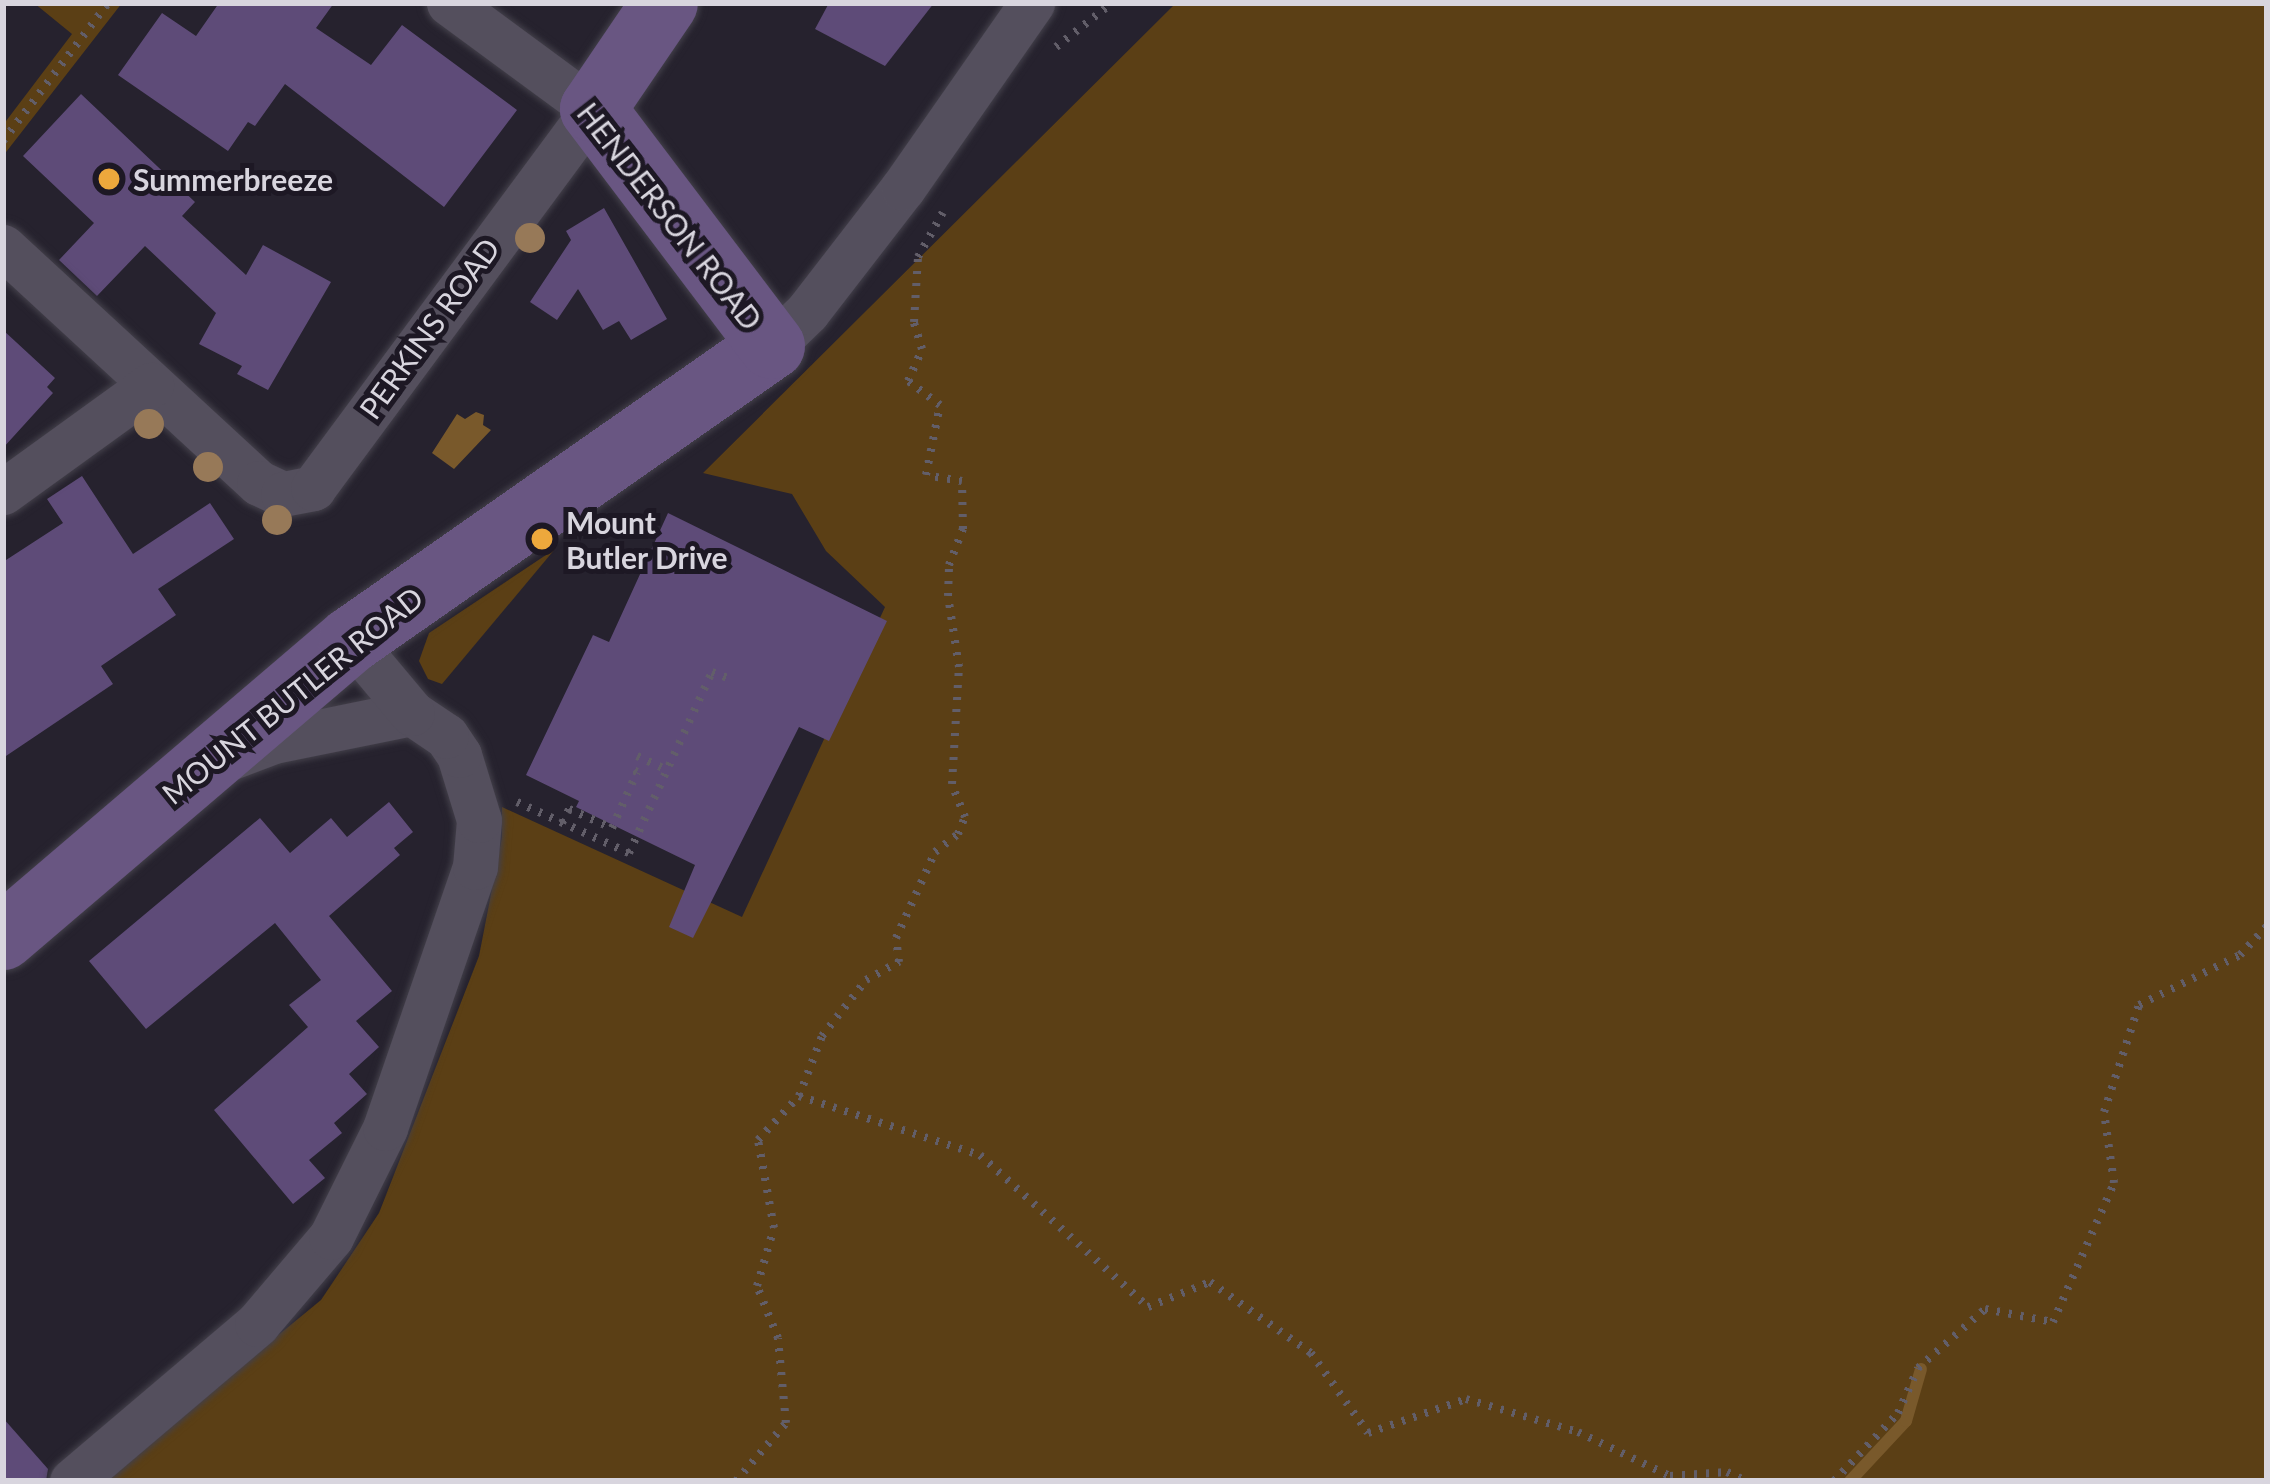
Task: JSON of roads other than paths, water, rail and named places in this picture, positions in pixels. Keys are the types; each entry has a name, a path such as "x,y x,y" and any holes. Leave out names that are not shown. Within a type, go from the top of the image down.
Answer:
{"street":[{"name":"HENDERSON ROAD","path":"449,3 593,110 772,346"},
{"name":"PERKINS ROAD","path":"151,385 260,483 283,494 313,488 593,110 665,3"},
{"name":"MOUNT BUTLER ROAD","path":"3,938 351,640 772,346 807,312 903,188 1031,3"},
{"path":"3,247 151,385 3,492"},
{"path":"72,1481 280,1301 331,1237 370,1166 475,867 479,842 476,799 459,755 446,736 412,713 351,640"},
{"path":"199,770 274,740 412,713"}],"waterway":[{"path":"1850,1481 1906,1421 1921,1369"}],"place":[{"name":"Summerbreeze","path":"109,179"},
{"name":"Mount Butler Drive","path":"542,539"}]}
